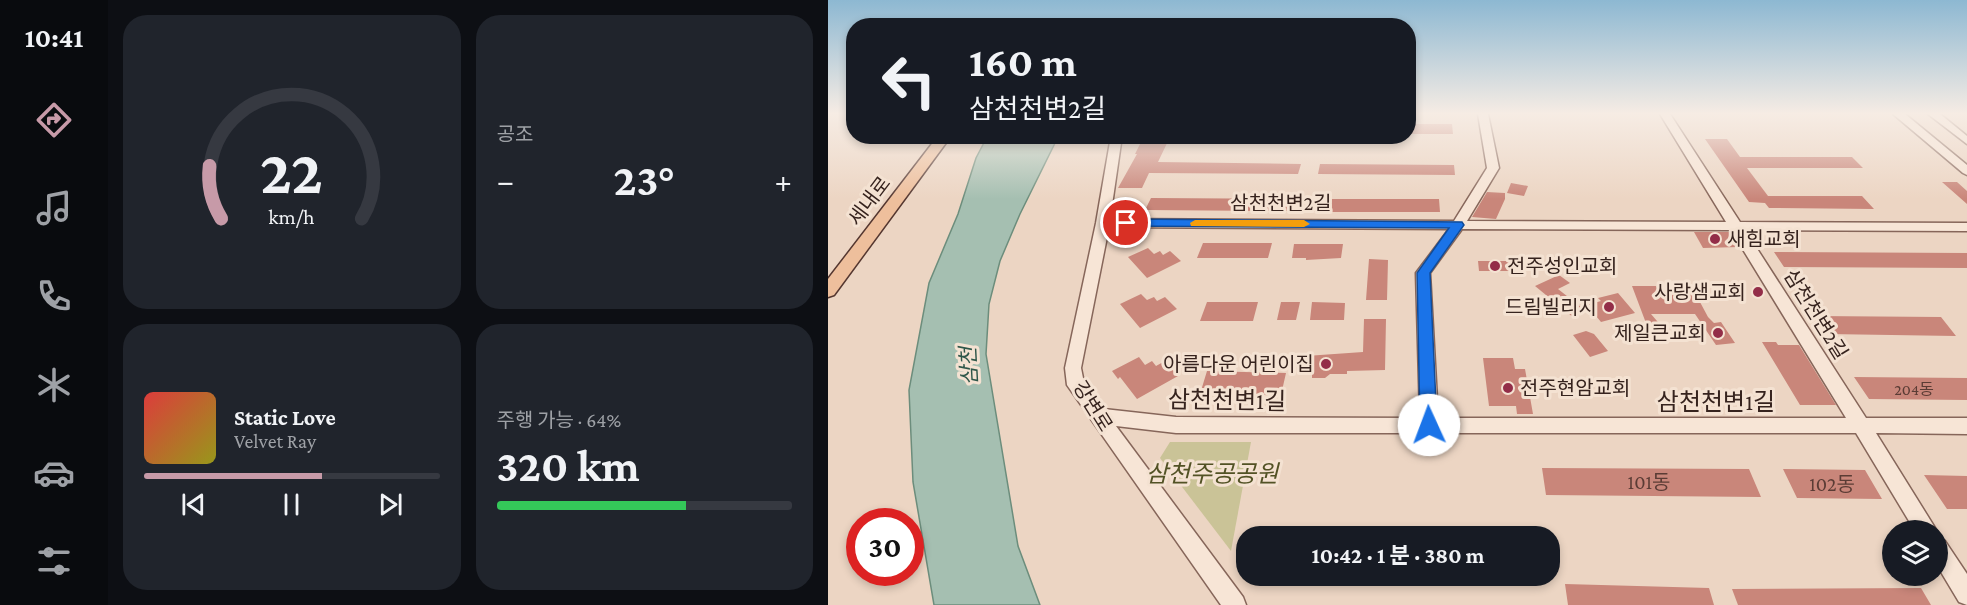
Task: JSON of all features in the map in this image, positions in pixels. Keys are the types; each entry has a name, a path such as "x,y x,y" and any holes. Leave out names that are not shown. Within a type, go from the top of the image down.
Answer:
{"main road":[{"name":"세내로","path":"828,291 939,144"}],"street":[{"path":"1429,425 1424,273 1458,225 1493,168 1488,142"},
{"path":"1683,142 1735,226"},
{"path":"1932,142 1967,171"},
{"name":"강변로","path":"1116,144 1103,223 1072,368 1076,385 1235,605"},
{"name":"삼천천변2길","path":"1103,223 1967,227"},
{"name":"삼천천변2길","path":"1735,226 1921,520"},
{"name":"삼천천변1길","path":"1097,416 1176,426 1967,426"},
{"path":"1948,564 1967,594"}],"green space":[{"name":"삼천주공공원","path":"1170,442 1251,442 1231,551 1160,458"}],"water":[{"name":"삼천","path":"983,144 1055,144 1000,261 989,304 986,354 1018,546 1040,605 934,605 924,546 924,508 917,508 913,482 909,390 929,283 958,214 976,158"}],"building":[{"path":"1707,142 1729,142 1740,157 1852,157 1863,168 1747,168 1768,196 1862,196 1874,209 1769,208 1765,203 1749,202"},
{"path":"1140,144 1167,144 1158,162 1301,164 1298,174 1149,173 1142,188 1118,188 1137,154 1135,154"},
{"path":"1320,164 1454,165 1455,175 1318,174"},
{"path":"1942,182 1957,182 1967,191 1967,204"},
{"path":"1511,183 1528,186 1524,196 1507,193"},
{"path":"1487,192 1505,193 1505,199 1496,219 1472,217"},
{"path":"1151,198 1292,199 1289,211 1145,210"},
{"path":"1311,199 1439,199 1440,212 1309,212"},
{"name":"새힘교회","path":"1694,232 1729,232 1739,247 1703,248"},
{"path":"1203,243 1272,243 1268,258 1197,258"},
{"path":"1294,244 1343,244 1341,258 1306,260 1306,258 1292,258"},
{"path":"1148,248 1154,254 1160,251 1163,255 1170,251 1181,261 1147,278 1128,257"},
{"path":"1774,252 1967,253 1967,268 1784,267"},
{"path":"1369,259 1388,260 1387,300 1366,300"},
{"name":"전주성인교회","path":"1478,261 1511,261 1513,271 1479,271"},
{"path":"1559,275 1570,283 1558,289 1586,311 1574,318 1535,286"},
{"path":"1632,286 1693,289 1708,317 1714,323 1721,322 1735,343 1716,345 1695,314 1651,314 1669,335 1652,339"},
{"name":"드림빌리지","path":"1618,293 1635,313 1601,322 1587,305 1601,301 1598,298"},
{"path":"1141,294 1147,300 1154,297 1157,301 1165,297 1177,309 1140,328 1120,304"},
{"path":"1207,302 1258,302 1253,321 1200,321"},
{"path":"1281,302 1300,302 1296,320 1277,320"},
{"path":"1312,302 1345,303 1344,320 1310,320"},
{"path":"1815,316 1941,317 1956,336 1827,334"},
{"path":"1364,319 1386,319 1385,370 1347,371 1347,374 1330,374 1325,378 1312,378 1312,373 1304,373 1306,356 1363,352"},
{"path":"1586,331 1594,334 1608,351 1590,357 1573,335"},
{"path":"1762,342 1799,345 1836,405 1800,405"},
{"path":"1139,357 1145,365 1152,361 1156,366 1165,361 1178,376 1137,399 1120,377 1118,379 1112,371"},
{"name":"전주현암교회","path":"1483,358 1513,358 1515,369 1525,369 1533,414 1517,414 1516,406 1489,406"},
{"path":"1207,371 1286,373 1281,395 1200,394"},
{"path":"1854,377 1967,378 1967,400 1869,399"},
{"path":"1542,468 1749,469 1761,497 1546,495"},
{"path":"1783,469 1865,470 1882,499 1797,498"},
{"path":"1924,475 1967,476 1967,509 1947,509"},
{"path":"1565,584 1709,588 1714,605 1568,605"},
{"path":"1921,588 1931,605 1738,605 1732,589"}],"slow traffic":[{"path":"1195,223 1304,224"}],"place":[{"name":"새힘교회","path":"1715,239"},
{"name":"전주성인교회","path":"1495,266"},
{"name":"사랑샘교회","path":"1758,292"},
{"name":"드림빌리지","path":"1609,307"},
{"name":"제일큰교회","path":"1718,333"},
{"name":"아름다운 어린이집","path":"1326,364"},
{"name":"전주현암교회","path":"1508,388"}],"route":[{"path":"1126,223 1458,225 1424,273 1429,425"}]}
